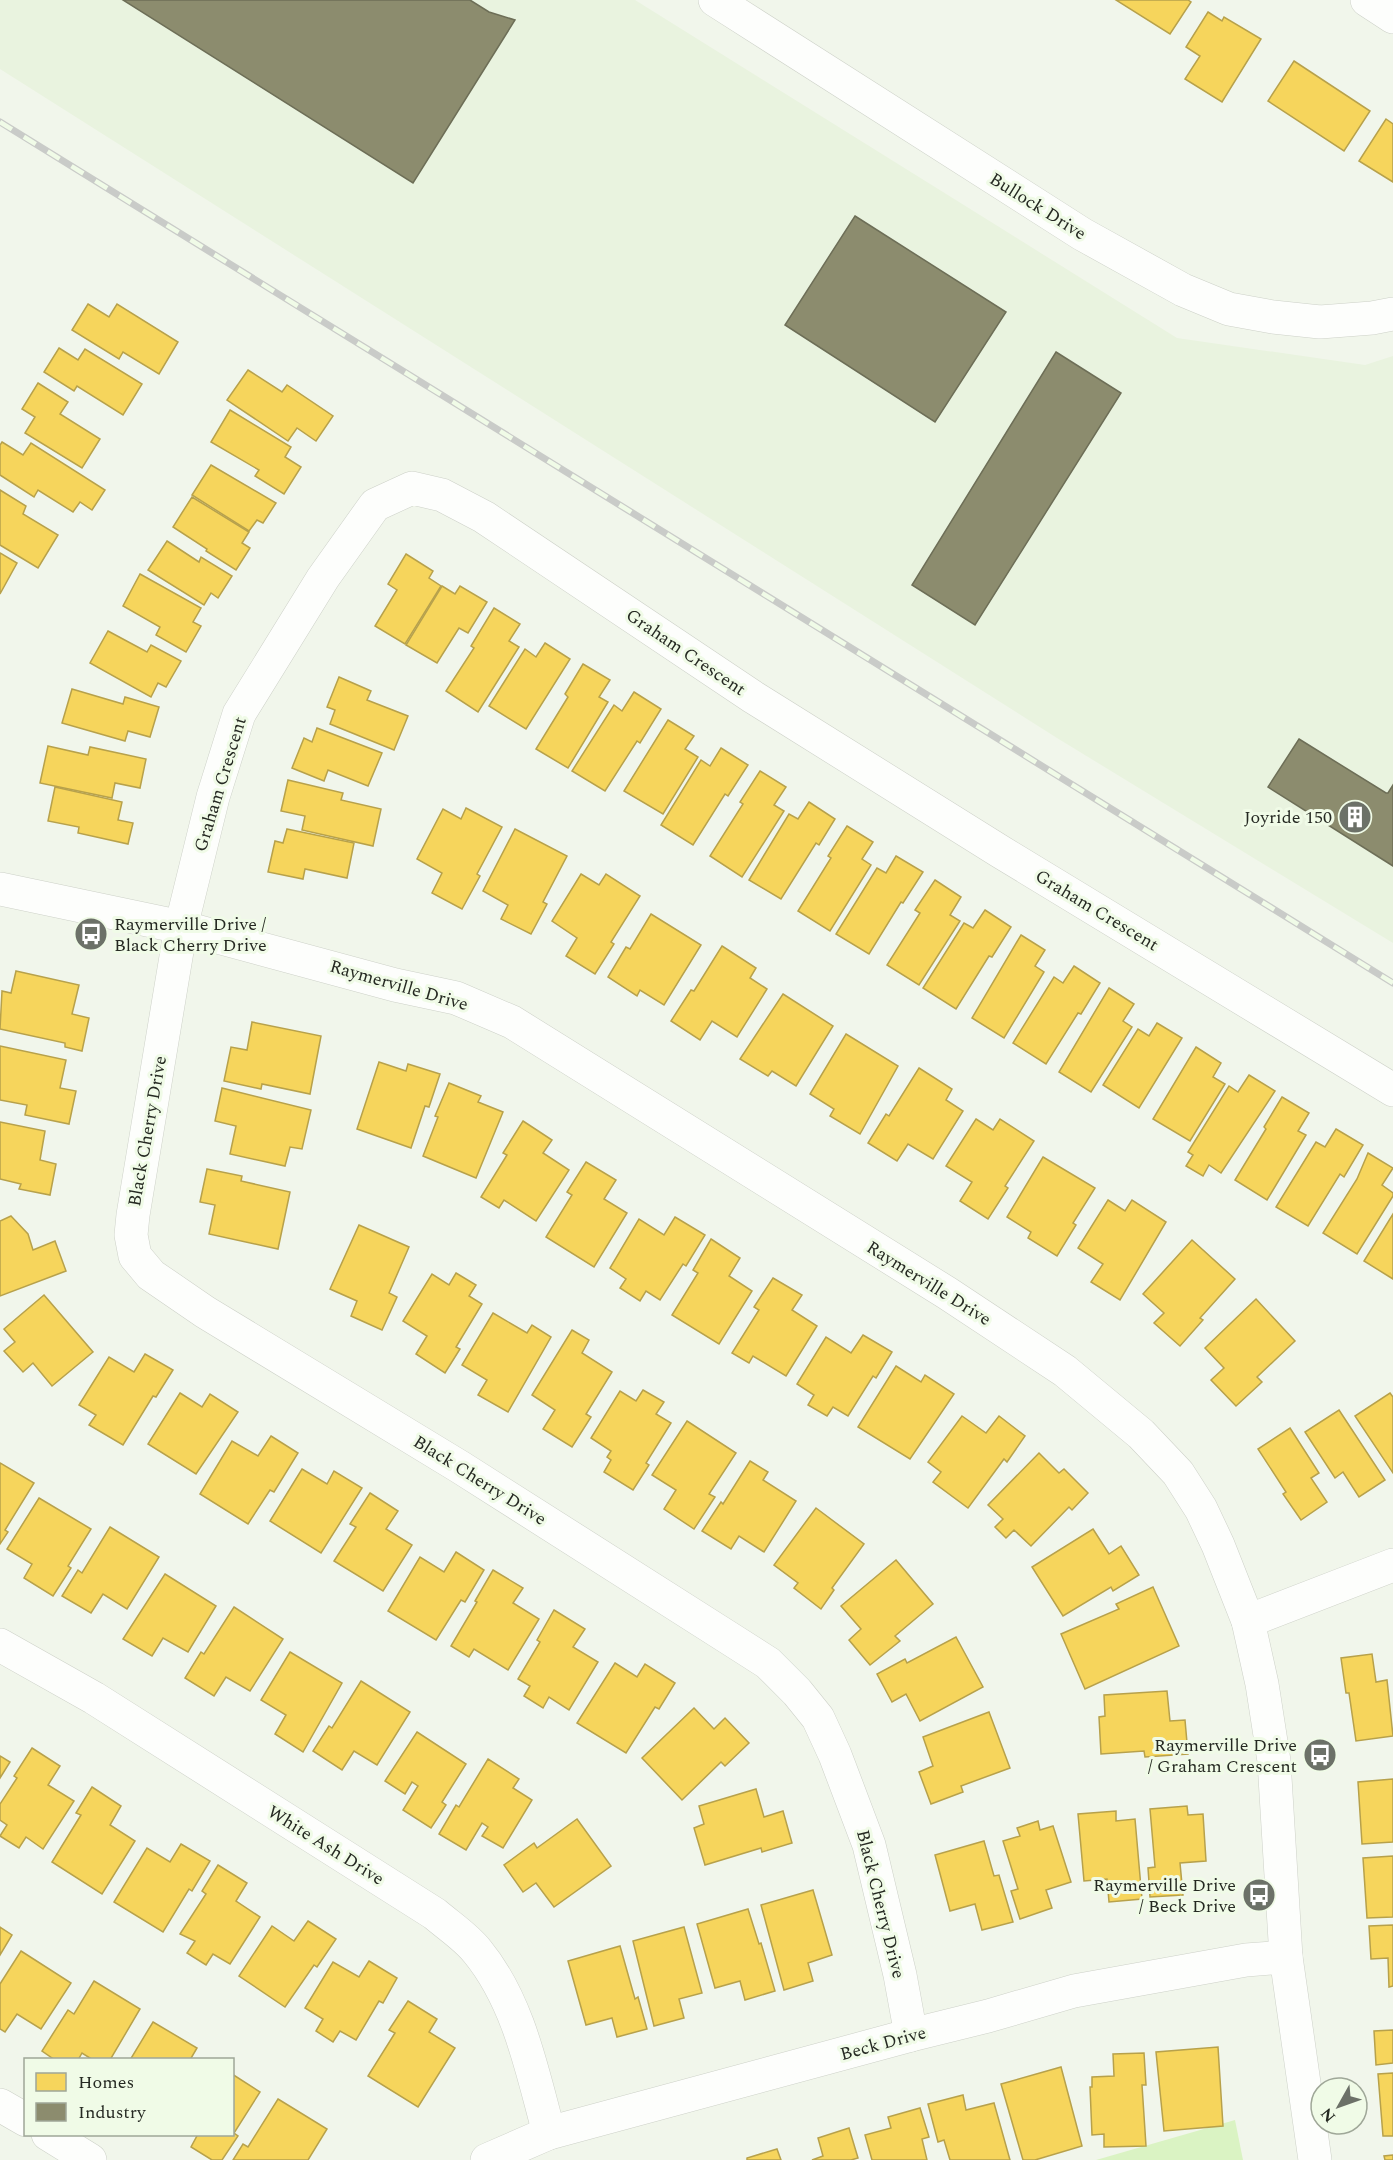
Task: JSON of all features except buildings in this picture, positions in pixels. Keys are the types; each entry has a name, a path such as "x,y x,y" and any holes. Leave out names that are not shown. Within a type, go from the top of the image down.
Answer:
{"street":[{"name":"Bullock Drive","path":"715,0 1082,234 1183,290 1229,309 1273,317 1320,322 1393,314"},
{"path":"1367,0 1393,16"},
{"name":"Graham Crescent","path":"182,927 213,797 239,714 322,578 375,505 412,488 442,495 484,517 753,697 1001,852 1393,1090"},
{"name":"Raymerville Drive","path":"0,889 182,927 396,985 456,998 512,1022 946,1293 1065,1371 1141,1434 1178,1473 1201,1509 1248,1621 1262,1684 1274,1761 1286,1958 1314,2160"},
{"name":"Black Cherry Drive","path":"182,927 133,1215 131,1235 135,1256 151,1275 205,1312 460,1467 768,1663 797,1692 818,1719 869,1845 900,1975 911,2035"},
{"path":"1248,1621 1393,1565"},
{"name":"White Ash Drive","path":"0,1645 94,1698 425,1908 476,1950 503,1990 517,2023 549,2133"},
{"name":"Beck Drive","path":"487,2160 549,2133 1074,1991 1246,1960 1286,1958"},
{"path":"0,2105 24,2119"},
{"path":"51,2136 90,2160"}],"shaded area":[{"path":"0,0 635,0 1177,338 1365,365 1393,356 1393,943 1057,738 0,69"}],"green space":[{"path":"1235,2120 1243,2160 1096,2160"}],"railway":[{"path":"0,122 1393,983"}],"place":[{"name":"Joyride 150","path":"1355,817"},
{"name":"Raymerville Drive / Black Cherry Drive","path":"91,934"},
{"name":"Raymerville Drive / Graham Crescent","path":"1320,1755"},
{"name":"Raymerville Drive / Beck Drive","path":"1259,1895"}]}
